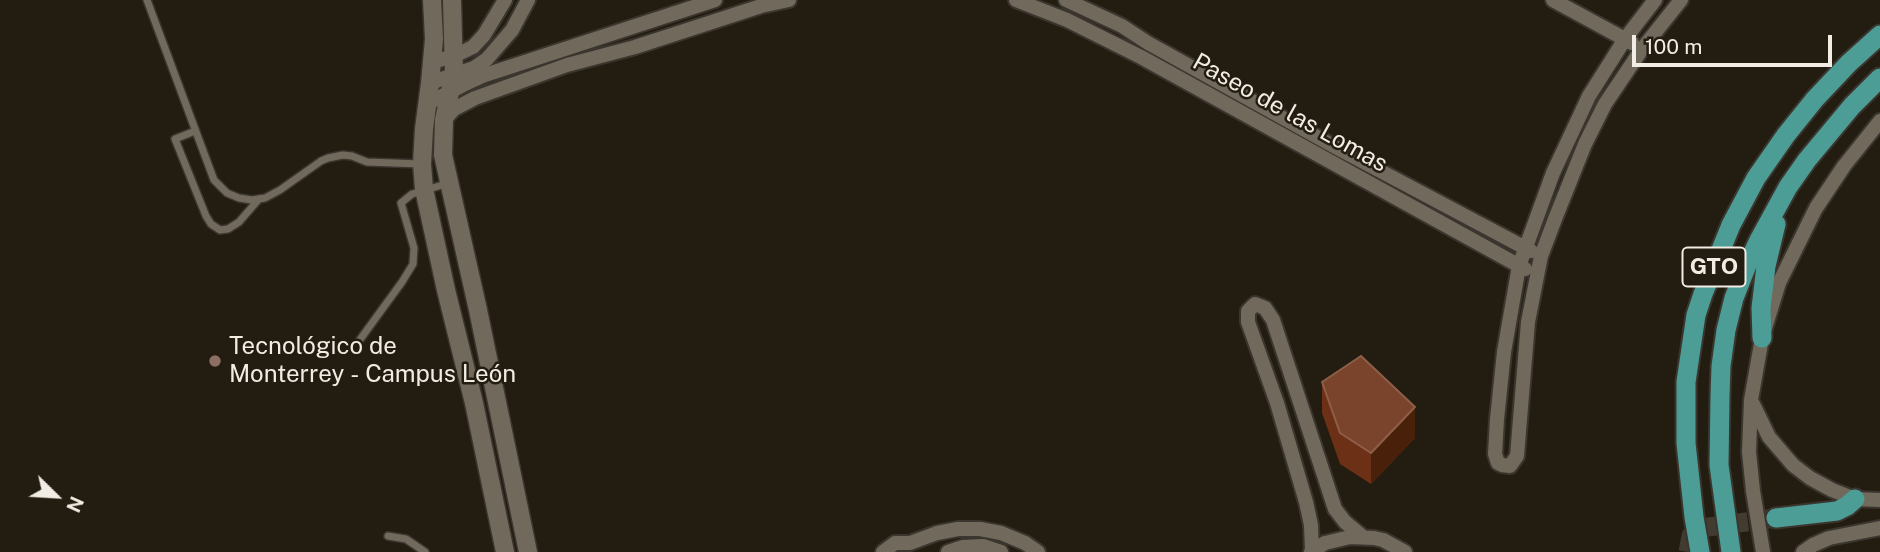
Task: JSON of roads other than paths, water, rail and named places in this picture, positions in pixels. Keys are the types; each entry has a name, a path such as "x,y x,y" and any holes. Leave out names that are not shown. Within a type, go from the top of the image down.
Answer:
{"main road":[{"name":"GTO","path":"1700,552 1686,443 1686,382 1696,315 1703,294 1731,225 1756,178 1815,99 1880,34"},
{"name":"GTO","path":"1731,552 1719,465 1721,366 1734,298 1747,265 1788,187 1844,115 1880,78"},
{"path":"1762,338 1761,308 1766,266 1772,236 1788,187"},
{"path":"1776,518 1837,511 1855,499"}],"street":[{"path":"432,0 432,62 422,164 424,189 474,403 505,552"},
{"path":"453,0 453,74 444,120 443,155 528,552"},
{"path":"427,104 484,35 505,0"},
{"path":"430,83 474,68 487,59 512,30 528,0"},
{"path":"432,62 453,74 485,75 715,0"},
{"path":"722,0 729,16"},
{"path":"444,120 463,104 567,65 789,0"},
{"name":"Paseo de las Lomas","path":"1016,0 1067,20 1140,57 1538,276"},
{"name":"Paseo de las Lomas","path":"1066,0 1122,26 1381,172 1541,256"},
{"path":"1553,0 1643,49"},
{"path":"1656,0 1625,39 1589,96 1553,173 1519,266 1504,352 1495,447 1498,463 1504,466 1513,464 1517,452 1528,322 1541,256 1585,144 1605,104 1681,0"},
{"path":"1140,57 1148,43"},
{"path":"1763,552 1749,452 1751,400 1762,338 1779,283 1806,226 1844,166 1880,121"},
{"path":"1363,537 1345,522 1335,509 1273,320 1265,308 1255,304 1248,311 1248,322 1277,403 1306,502 1312,551 1339,539 1363,537 1383,540 1405,552"},
{"path":"1751,400 1765,430 1793,465 1832,490 1855,499 1880,500"},
{"path":"1803,552 1829,538 1880,528"},
{"path":"883,552 895,543 915,547 936,533 958,529 1001,533 1038,552"},
{"path":"948,552 971,546 984,546 1001,552"}],"lane":[{"path":"147,0 214,180 227,192 239,198 259,199 280,190 328,158 343,155 352,156 363,163 422,164"},
{"path":"195,131 175,139 211,224 223,230 233,226 259,199"},
{"path":"359,341 413,264 414,248 401,203 424,189 449,183"},
{"path":"388,536 406,540 425,552"}],"tunnel":[{"path":"1688,552 1693,532 1701,528 1776,518"}],"place":[{"name":"Tecnológico de Monterrey - Campus León","path":"215,361"}]}
